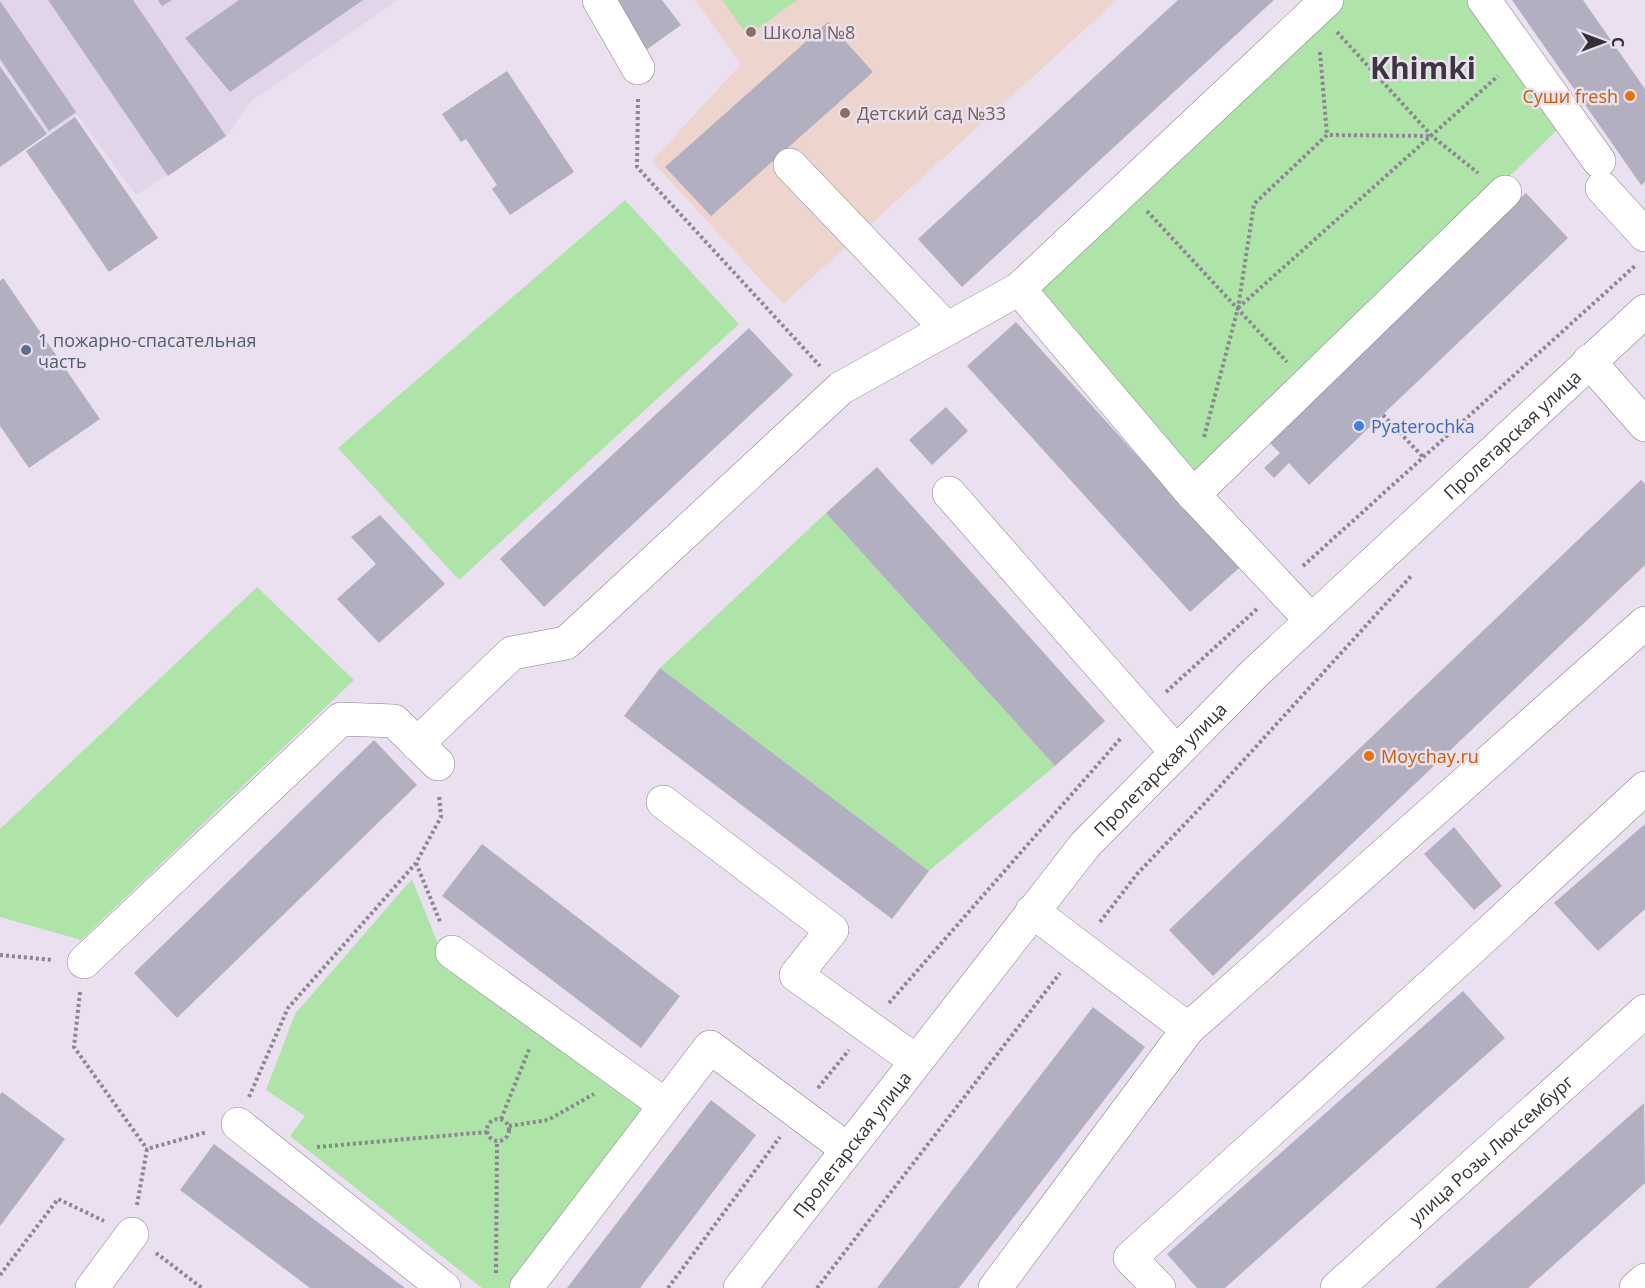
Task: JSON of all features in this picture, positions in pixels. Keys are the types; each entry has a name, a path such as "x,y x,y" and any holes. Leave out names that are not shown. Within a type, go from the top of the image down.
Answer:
{"street":[{"path":"599,0 638,68"},
{"path":"1484,0 1524,54 1600,175 1645,235"},
{"path":"84,962 341,719 394,721 428,754 512,653 566,643 841,388 1019,289 1322,5"},
{"path":"790,165 947,329"},
{"path":"1191,492 1307,384 1505,192"},
{"path":"1019,289 1191,492 1311,620"},
{"name":"Пролетарская улица","path":"740,1288 1084,845 1255,672 1645,311"},
{"path":"1589,361 1645,425"},
{"path":"949,493 1176,752"},
{"path":"995,1288 1188,1029 1645,623"},
{"path":"1160,1288 1130,1258 1645,788"},
{"path":"663,802 832,930 796,975 916,1061"},
{"path":"1032,911 1188,1029"},
{"path":"452,952 665,1105"},
{"name":"улица Розы Люксембург","path":"1337,1288 1639,1028"},
{"path":"526,1288 710,1047 847,1149"},
{"path":"238,1124 444,1288"},
{"path":"92,1288 132,1234"},
{"path":"1636,1288 1645,1280"}],"path":[{"path":"1322,5 1327,135"},
{"path":"1322,5 1432,136 1505,192"},
{"path":"1238,308 1524,54"},
{"path":"638,68 637,167 841,388"},
{"path":"1191,492 1238,308 1254,204 1327,135 1432,136"},
{"path":"1126,188 1307,384"},
{"path":"1383,415 1424,458"},
{"path":"817,1288 1137,874 1203,805 1412,574"},
{"path":"147,1149 238,1124 288,1008 416,863 441,817 428,754"},
{"path":"416,863 452,952"},
{"path":"0,955 84,962 74,1047 147,1149 132,1234"},
{"path":"501,1119 542,1017"},
{"path":"501,1119 509,1126 548,1120 626,1077"},
{"path":"497,1142 490,1138 487,1132 490,1122 501,1119"},
{"path":"497,1142 507,1137 509,1126"},
{"path":"271,1151 487,1132"},
{"path":"496,1277 497,1142"}],"shaded area":[{"path":"0,0 398,0 250,102 227,136 136,195 77,115 48,134 0,63"},
{"name":"Детский сад №33","path":"695,0 1117,0 783,304 652,161 741,64"}],"green space":[{"path":"722,0 797,0 748,36"},
{"path":"1338,0 1474,0 1563,124 1200,480 1035,285"},
{"path":"625,200 739,324 459,580 338,448"},
{"path":"826,513 1055,766 929,871 660,668"},
{"path":"257,587 354,680 81,940 0,917 0,829"},
{"path":"412,879 442,954 653,1107 517,1288 482,1288 290,1136 305,1116 266,1090 295,1014"}],"building":[{"path":"48,0 133,0 226,136 168,176"},
{"path":"158,0 172,0 162,6"},
{"path":"239,0 363,0 230,92 185,38"},
{"path":"616,0 662,0 681,25 646,50"},
{"path":"1178,0 1274,0 962,287 918,239"},
{"path":"1512,0 1583,0 1645,89 1645,182 1641,185"},
{"path":"0,1 76,112 49,131 0,59"},
{"path":"828,22 873,72 711,216 665,167"},
{"path":"0,66 47,134 0,167"},
{"path":"507,71 574,172 510,215 492,189 497,185 466,139 461,142 442,114"},
{"path":"75,117 158,238 109,272 26,151"},
{"path":"1526,193 1568,238 1309,485 1289,463 1274,478 1264,468 1280,453 1267,440"},
{"name":"1 пожарно-спасательная часть","path":"3,278 100,419 29,468 0,426 0,281"},
{"path":"1016,322 1239,568 1190,612 967,366"},
{"path":"749,328 793,375 544,607 500,559"},
{"path":"946,407 968,431 932,465 909,440"},
{"path":"877,467 1105,721 1055,766 826,513"},
{"path":"1641,480 1645,484 1645,565 1213,976 1169,930"},
{"path":"380,515 445,584 379,643 337,599 376,564 351,537"},
{"path":"660,668 929,871 892,919 624,716"},
{"path":"374,740 417,785 177,1018 134,973"},
{"path":"1645,824 1645,909 1598,951 1554,903"},
{"path":"1454,827 1502,886 1474,910 1424,854"},
{"path":"482,844 680,996 641,1048 442,896"},
{"path":"1463,991 1505,1038 1225,1288 1197,1288 1167,1254"},
{"path":"1093,1007 1145,1047 959,1288 877,1288"},
{"path":"2,1092 65,1139 0,1226 0,1095"},
{"path":"711,1100 756,1135 640,1288 567,1288"},
{"path":"1644,1103 1645,1183 1528,1288 1435,1288"},
{"path":"214,1144 405,1288 310,1288 180,1190"}],"place":[{"name":"Школа №8","path":"751,32"},
{"name":"Суши fresh","path":"1630,96"},
{"name":"Детский сад №33","path":"845,113"},
{"name":"1 пожарно-спасательная часть","path":"26,350"},
{"name":"Pyaterochka","path":"1359,426"},
{"name":"Moychay.ru","path":"1369,756"}],"district":[{"name":"Khimki","path":"1423,67"}]}
